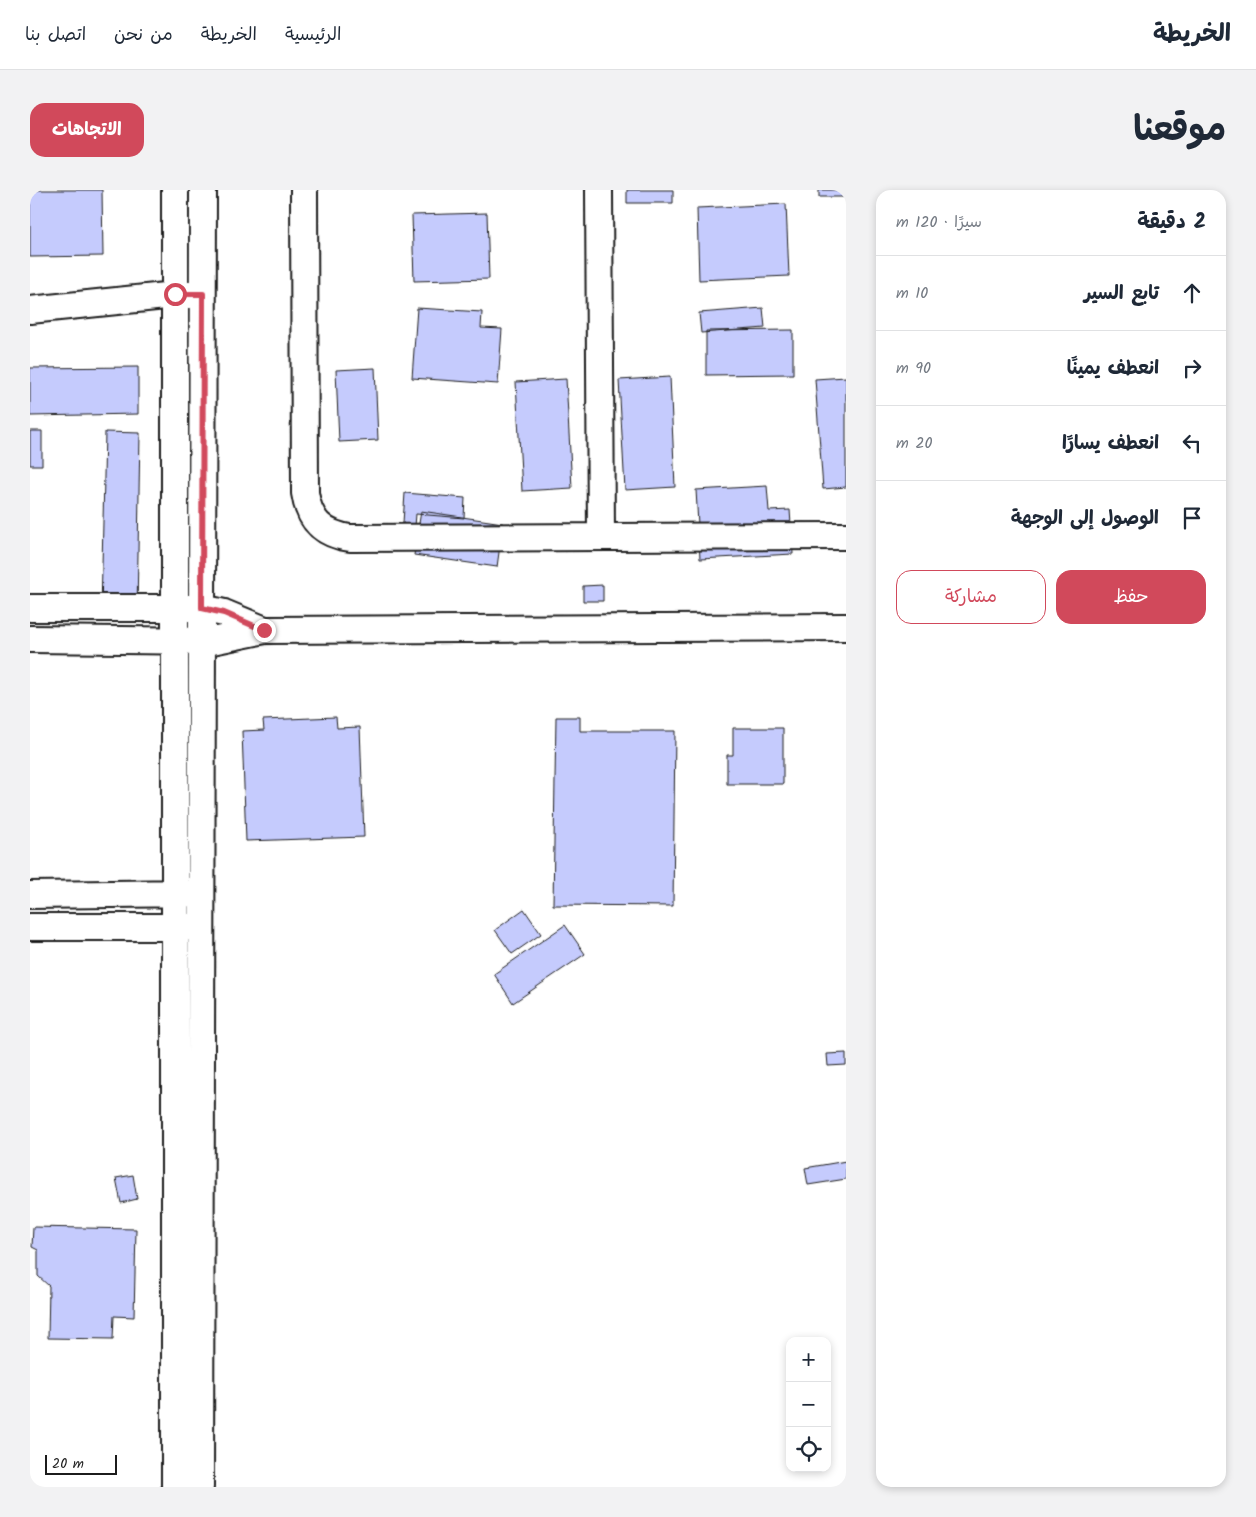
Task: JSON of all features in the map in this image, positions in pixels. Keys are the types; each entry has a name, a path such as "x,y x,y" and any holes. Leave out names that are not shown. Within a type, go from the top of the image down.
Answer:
{"street":[{"path":"175,190 175,1487"},
{"path":"200,1487 203,190"},
{"path":"304,190 305,492 311,515 328,532 350,538 846,536"},
{"path":"599,190 601,537"},
{"path":"30,310 175,294 203,294"},
{"path":"30,608 202,608 224,613 264,630"},
{"path":"30,639 222,640 264,630 846,627"},
{"path":"30,895 201,894"},
{"path":"30,927 175,926 201,928"}],"building":[{"path":"30,190 102,190 103,256 30,257"},
{"path":"627,190 673,190 673,203 627,203"},
{"path":"819,190 846,190 846,197 819,197"},
{"path":"786,204 789,276 699,280 697,208"},
{"path":"487,213 489,279 414,281 412,215"},
{"path":"417,308 482,312 481,328 502,329 498,384 412,378"},
{"path":"763,308 765,328 701,333 699,313"},
{"path":"793,330 793,374 706,375 706,331"},
{"path":"138,367 138,414 30,416 30,368"},
{"path":"375,368 378,440 339,442 336,370"},
{"path":"670,377 675,487 625,490 619,380"},
{"path":"846,377 846,487 823,489 815,379"},
{"path":"566,379 572,488 522,491 516,382"},
{"path":"30,431 42,431 42,465 30,465"},
{"path":"105,432 140,433 137,612 101,611"},
{"path":"767,486 769,511 790,510 793,554 700,559 696,490"},
{"path":"405,493 465,498 464,518 416,514 414,539 402,538"},
{"path":"421,511 503,523 497,567 414,555"},
{"path":"603,585 603,601 583,601 583,586"},
{"path":"336,717 337,728 360,727 364,837 246,841 242,731 264,730 263,720"},
{"path":"556,717 580,717 580,731 675,731 673,906 553,905"},
{"path":"733,728 783,728 783,784 727,784 727,755 733,755"},
{"path":"524,909 541,934 512,954 495,930"},
{"path":"565,925 585,954 513,1003 494,974"},
{"path":"846,1053 846,1065 828,1066 827,1054"},
{"path":"846,1161 846,1179 808,1185 805,1168"},
{"path":"133,1175 137,1199 121,1203 116,1178"},
{"path":"33,1227 136,1229 134,1317 114,1316 113,1339 48,1338 49,1286 38,1276 38,1250 32,1247"}],"route":[{"path":"175,294 203,294 202,608 224,613 264,630"}]}
